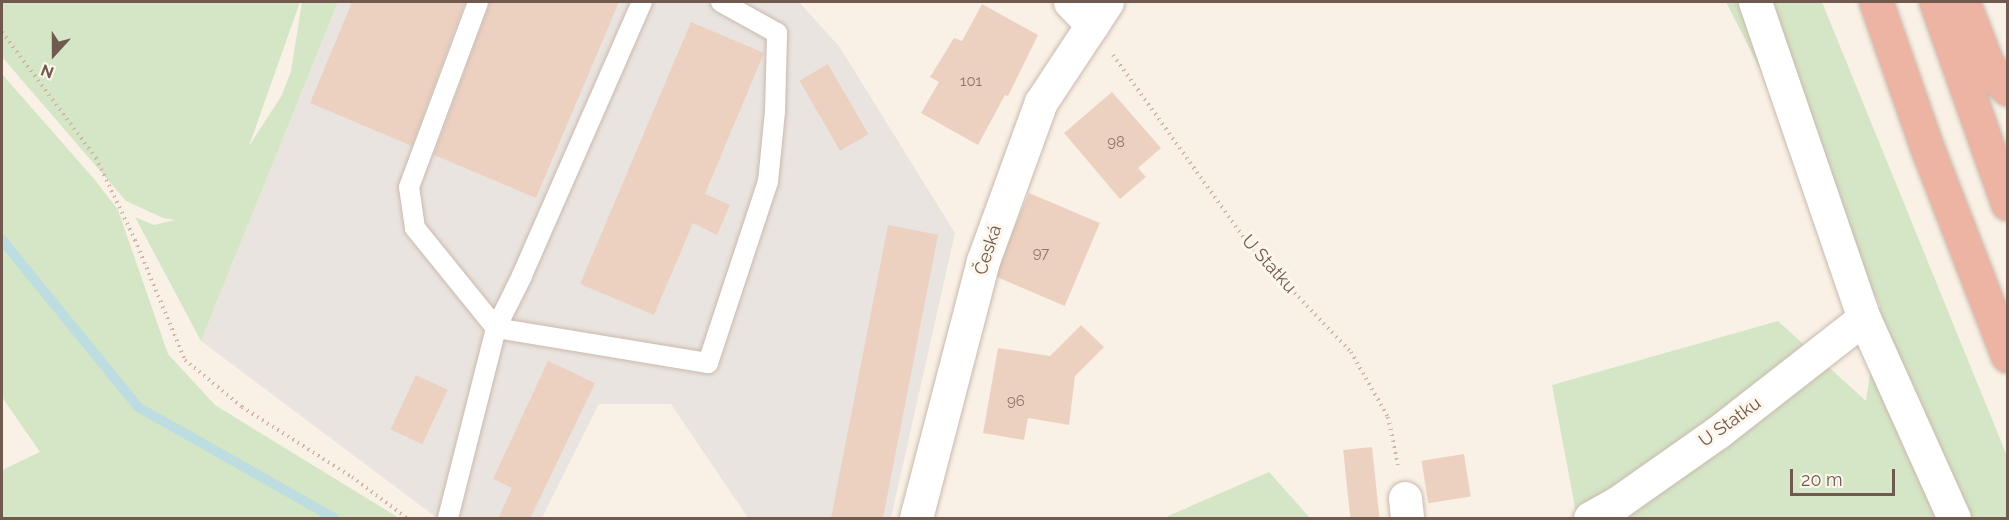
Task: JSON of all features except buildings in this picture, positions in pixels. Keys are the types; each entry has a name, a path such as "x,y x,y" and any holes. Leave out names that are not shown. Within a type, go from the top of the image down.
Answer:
{"highway":[{"path":"1876,2 1926,145 2007,356"},
{"path":"1936,2 2007,204"},
{"path":"1963,2 1986,61 1998,80 2007,88"}],"street":[{"path":"1755,2 1864,318 1954,519"},
{"name":"Česká","path":"916,519 983,261 1041,102 1090,9"},
{"name":"U Statku","path":"1590,519 1617,503 1718,432 1864,318"}],"lane":[{"path":"478,2 409,187 415,228 496,328 708,363 768,182 775,112 777,33 721,2"},
{"path":"448,519 496,328 522,276 642,2"}],"path":[{"name":"U Statku","path":"1090,9 1249,245 1351,352 1388,417 1406,508"},
{"path":"2,32 96,158 135,240 185,360 242,407 351,477 407,519"}],"shaded area":[{"path":"338,2 799,2 839,46 955,233 891,518 748,518 671,404 599,404 542,518 437,518 201,341"}],"green space":[{"path":"2,2 300,2 249,146 282,95 291,71 302,2 338,2 201,341 135,217 154,225 175,220 163,218 126,201 2,57"},
{"path":"1726,2 1822,2 2007,456 2007,518 1577,518 1552,385 1778,321 1866,401 1880,306"},
{"path":"2,74 95,180 118,210 168,354 215,405 399,518 2,518 2,470 40,452 2,397"},
{"path":"1269,472 1310,518 1168,518 1168,516"}],"waterway":[{"path":"2,240 138,407 334,518"}]}
